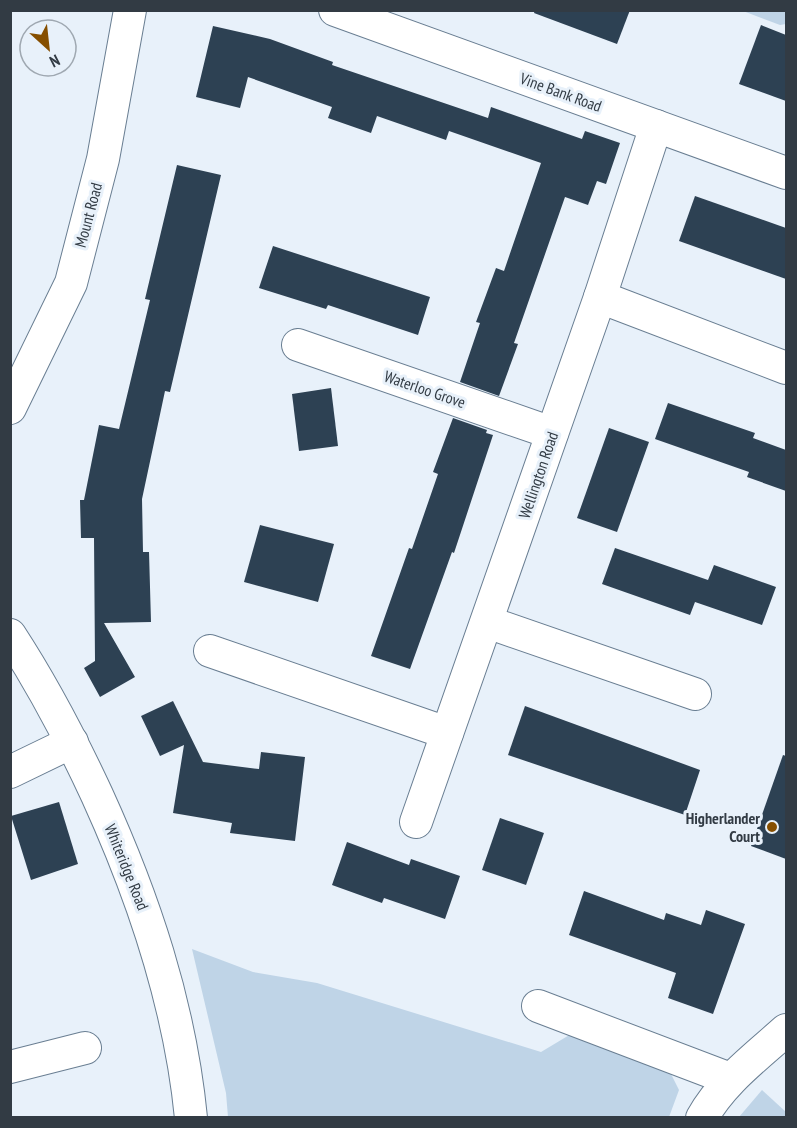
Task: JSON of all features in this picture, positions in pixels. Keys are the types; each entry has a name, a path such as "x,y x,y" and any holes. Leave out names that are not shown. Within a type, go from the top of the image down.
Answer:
{"street":[{"name":"Mount Road","path":"10,408 71,283 103,159 130,10"},
{"name":"Vine Bank Road","path":"335,10 786,173"},
{"name":"Wellington Road","path":"416,822 600,297 656,126"},
{"path":"600,297 786,368"},
{"name":"Waterloo Grove","path":"298,345 552,433"},
{"path":"486,622 695,694"},
{"name":"Whiteridge Road","path":"10,635 40,681 72,742 121,849 145,910 168,987 191,1118"},
{"path":"210,651 447,733"},
{"path":"10,772 72,742"},
{"path":"538,1006 730,1079"},
{"path":"702,1118 709,1105 730,1079 786,1030"},
{"path":"10,1067 85,1048"}],"shaded area":[{"path":"743,11 786,11 786,24 780,25"},
{"path":"192,949 253,972 317,983 541,1052 571,1034 666,1064 679,1090 669,1117 228,1117 226,1093"},
{"path":"762,1090 786,1112 786,1117 739,1117"}],"building":[{"path":"535,10 630,10 617,44 534,13"},
{"path":"761,25 786,35 786,101 739,84"},
{"path":"213,26 270,39 333,62 332,65 488,118 491,107 582,139 585,131 620,143 606,184 597,181 588,205 565,197 514,343 518,344 499,396 460,382 480,323 476,322 496,268 504,271 541,163 449,131 446,140 377,116 371,133 328,118 332,107 248,77 240,108 196,97"},
{"path":"177,165 221,175 170,392 165,391 142,499 143,552 149,552 151,622 104,623 135,677 100,697 84,668 95,661 94,538 81,538 80,500 84,500 99,425 119,429 150,300 145,299"},
{"path":"695,196 786,228 786,279 679,241"},
{"path":"273,246 430,297 418,335 328,305 326,309 259,288"},
{"path":"331,388 338,446 299,451 292,394"},
{"path":"668,403 755,433 753,438 786,450 786,491 747,477 749,472 655,439"},
{"path":"453,418 487,430 486,433 493,435 454,553 452,552 410,669 371,656 438,474 433,472"},
{"path":"609,428 649,442 617,532 577,518"},
{"path":"260,525 334,544 318,602 244,582"},
{"path":"615,548 708,580 714,565 776,587 762,625 695,602 690,615 602,584"},
{"path":"173,701 203,762 259,769 261,752 305,757 295,841 230,833 232,823 173,813 184,745 160,756 141,716"},
{"path":"525,706 700,770 685,815 508,755"},
{"name":"Higherlander Court","path":"783,755 786,756 786,859 751,846"},
{"path":"59,802 78,864 31,880 11,816"},
{"path":"500,818 544,833 526,885 482,870"},
{"path":"347,842 409,865 411,859 460,876 445,919 384,898 382,903 332,885"},
{"path":"584,891 664,920 666,913 701,925 706,910 745,924 713,1014 668,998 676,973 569,935"}],"place":[{"name":"Higherlander Court","path":"772,827"}]}
